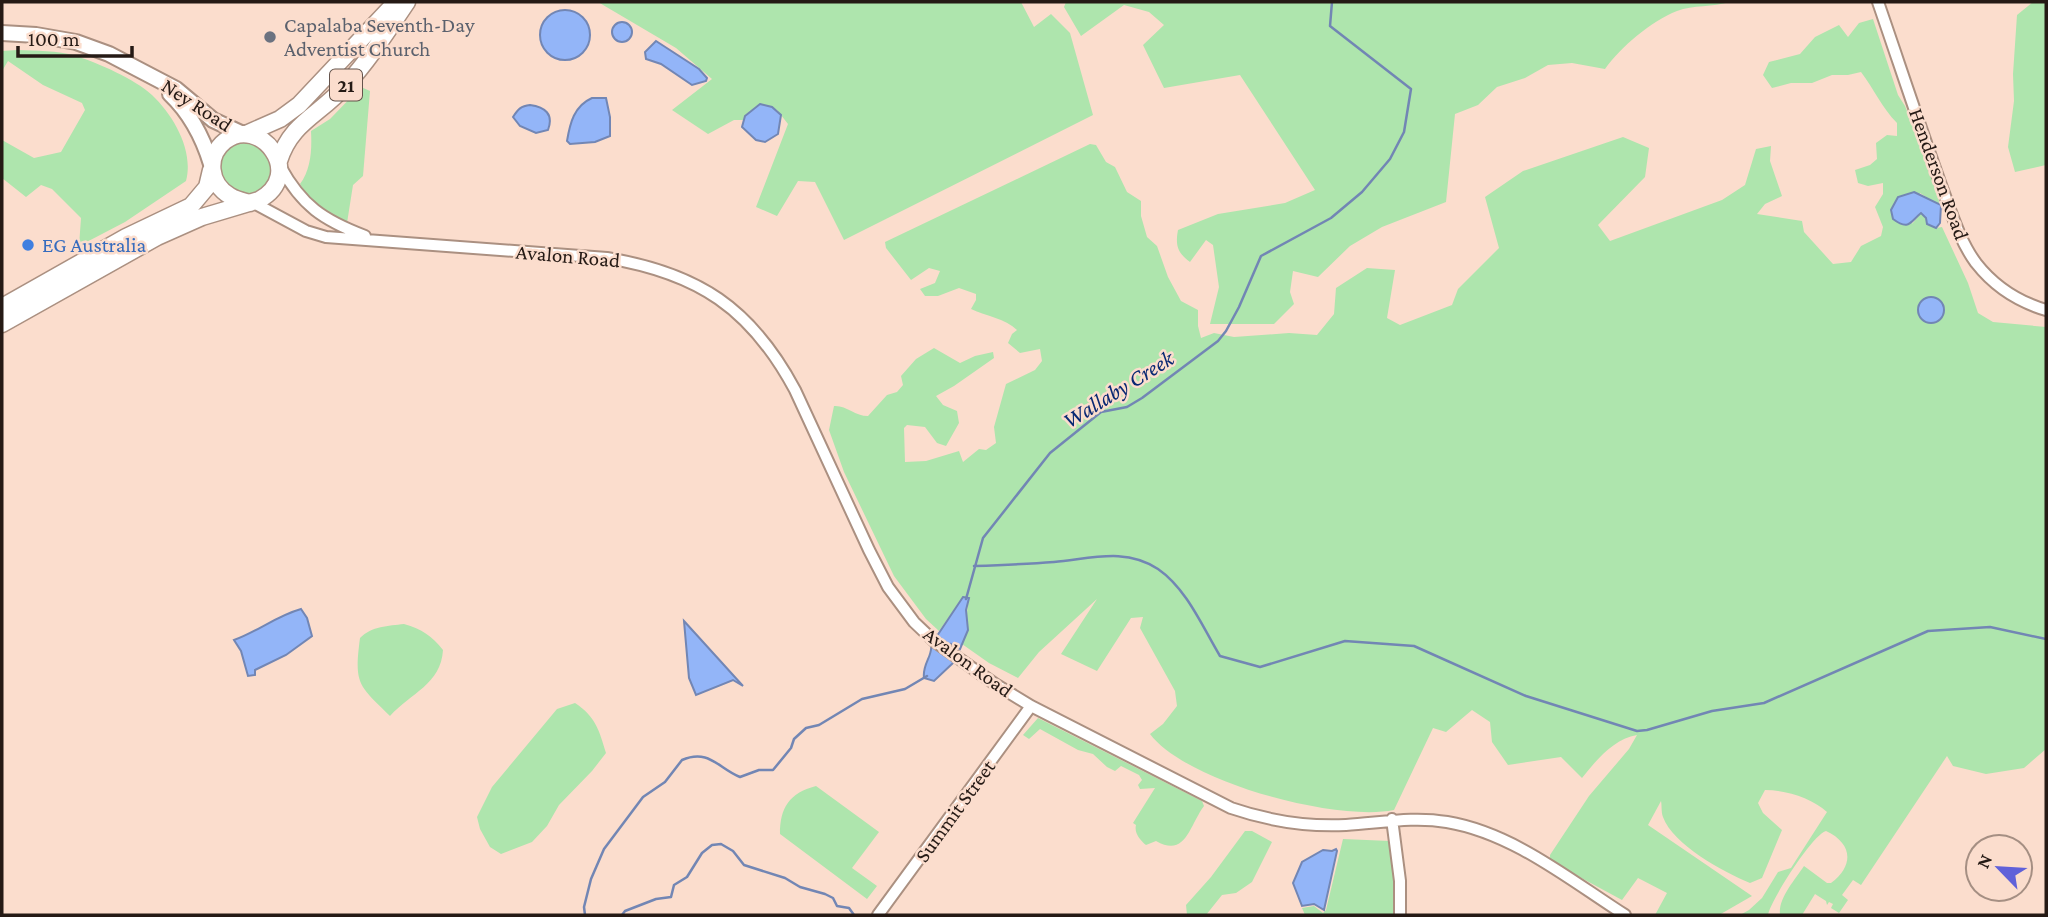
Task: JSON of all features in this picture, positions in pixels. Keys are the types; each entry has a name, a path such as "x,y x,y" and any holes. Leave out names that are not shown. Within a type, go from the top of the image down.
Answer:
{"highway":[{"name":"21","path":"2,307 126,237 191,206 207,187 216,150 224,142 280,119 299,105 396,2"},
{"name":"21","path":"2,324 158,237 202,217 265,197 275,187 279,164 289,137 348,83 407,2"},
{"path":"245,134 266,144 279,164"},
{"path":"211,167 226,194 251,203"}],"main road":[{"name":"Ney Road","path":"2,33 76,42 109,54 176,89 213,120 245,134"},
{"name":"Ney Road","path":"151,76 187,113 204,144 211,167"}],"street":[{"name":"Henderson Road","path":"1878,2 1931,158 1964,242 1984,272 1998,285 2014,297 2046,310"},
{"name":"Avalon Road","path":"279,164 292,187 316,212 337,225 370,238"},
{"name":"Avalon Road","path":"251,203 312,233 334,237 607,258 636,262 676,275 720,299 758,333 782,367 888,587 914,622 947,652 1031,706 1231,808 1263,819 1336,831 1392,823"},
{"name":"Summit Street","path":"878,915 1031,706"},
{"path":"1400,915 1400,881 1392,823 1448,822 1488,834 1532,856 1625,915"}],"green space":[{"path":"598,2 1021,2 1034,27 1051,14 1070,33 1093,115 844,240 815,182 798,181 777,216 756,207 788,124 777,110 760,104 743,120 734,120 708,134 672,110 712,79 676,48"},
{"path":"1066,2 1730,2 1683,9 1667,15 1637,36 1605,69 1572,63 1548,65 1525,78 1497,87 1478,105 1455,114 1446,202 1382,227 1350,246 1318,277 1293,271 1290,292 1294,304 1274,324 1210,324 1219,287 1213,245 1206,240 1190,262 1178,249 1178,230 1218,214 1285,203 1315,190 1240,75 1164,88 1143,45 1164,25 1149,12 1124,5 1081,36 1064,7"},
{"path":"2033,2 2046,2 2046,165 2015,172 2008,147 2014,101 2017,15"},
{"path":"1873,19 1898,95 1905,106 1938,190 1939,203 1920,193 1912,224 1921,213 1927,224 1936,228 1942,227 1968,283 1978,313 1993,322 2046,327 2046,749 2024,768 1986,774 1953,766 1947,756 1861,885 1853,880 1842,895 1848,900 1839,913 1831,908 1833,904 1829,902 1827,905 1826,901 1815,894 1802,915 1780,915 1784,896 1804,866 1827,883 1831,883 1844,869 1847,862 1845,848 1835,836 1826,831 1812,843 1793,869 1768,915 1740,915 1762,898 1778,872 1791,868 1827,812 1806,799 1781,791 1765,790 1758,803 1763,813 1782,830 1762,878 1750,883 1714,865 1677,838 1663,817 1661,801 1648,825 1752,896 1719,915 1655,915 1667,893 1638,878 1622,900 1550,861 1550,855 1589,796 1629,749 1637,735 1613,745 1582,778 1561,757 1508,765 1492,742 1490,722 1472,710 1446,732 1433,728 1394,810 1336,810 1301,804 1228,782 1195,768 1168,752 1150,734 1163,724 1177,706 1175,691 1140,628 1143,617 1131,618 1097,671 1061,654 1097,599 1039,652 1018,678 989,663 962,644 969,599 963,597 939,631 926,619 894,576 844,472 829,430 834,406 868,416 887,395 897,392 903,385 901,376 916,359 934,348 960,363 993,352 994,358 936,396 943,405 957,411 959,423 946,446 937,443 925,427 907,425 904,428 905,462 926,461 959,451 963,462 979,449 986,450 996,443 994,427 1006,384 1035,370 1042,361 1040,349 1020,353 1008,343 1017,330 1012,326 971,309 976,294 959,288 938,296 925,296 920,289 935,283 940,271 929,268 911,280 886,248 885,242 1090,144 1096,145 1106,162 1115,167 1127,192 1141,201 1141,216 1147,237 1157,246 1168,277 1181,301 1198,310 1201,338 1214,333 1234,337 1289,333 1317,335 1334,314 1336,288 1367,268 1395,270 1387,318 1400,325 1452,305 1458,289 1499,248 1485,197 1523,171 1623,137 1649,148 1645,177 1598,225 1610,241 1722,200 1745,185 1756,149 1771,146 1770,161 1782,196 1765,204 1757,214 1802,221 1804,232 1833,264 1851,262 1861,246 1881,236 1883,227 1875,207 1883,194 1883,183 1868,186 1858,183 1855,170 1870,165 1877,159 1876,143 1887,135 1897,136 1897,123 1861,72 1832,75 1812,83 1791,83 1772,88 1763,75 1769,62 1800,54 1815,37 1839,25 1848,37 1859,23"},
{"path":"2,51 76,56 116,72 145,89 168,113 185,146 188,170 186,181 125,222 79,246 81,218 52,189 41,185 26,197 2,178 2,140 34,158 61,152 85,110 82,103 43,85 8,61 2,71"},
{"path":"361,87 370,91 363,176 353,185 347,223 320,208 300,184 310,159 311,131 330,119"},
{"path":"247,140 270,153 272,179 254,196 237,196 219,178 220,163 228,149"},
{"path":"404,624 426,634 443,650 441,662 431,680 390,716 361,683 358,675 360,638 375,629"},
{"path":"575,703 588,713 596,725 606,753 559,805 547,826 532,842 501,854 490,847 477,817 492,787 557,709"},
{"path":"1038,718 1202,801 1204,806 1186,837 1174,846 1156,841 1146,845 1138,836 1133,823 1155,788 1140,789 1138,785 1142,780 1139,775 1121,766 1115,771 1093,754 1078,750 1040,729 1029,739 1023,735"},
{"path":"816,786 879,832 852,868 877,886 867,899 780,834 784,809 788,803 799,793"},
{"path":"1245,831 1252,831 1272,842 1252,882 1236,893 1222,895 1206,915 1187,915 1186,905"},
{"path":"1343,839 1390,841 1397,879 1397,915 1305,915 1302,908 1314,906 1323,913 1326,910"}],"water":[{"path":"565,10 583,17 590,35 583,53 565,60 547,53 540,35 547,17"},
{"path":"622,22 629,25 632,32 629,39 622,42 615,39 612,32 615,25"},
{"path":"656,41 699,69 707,78 706,81 692,85 661,64 646,59 645,52"},
{"path":"606,98 610,136 595,142 570,144 567,141 574,116 586,101"},
{"path":"760,104 772,107 781,115 778,134 765,142 756,140 742,127 745,116"},
{"path":"530,105 547,112 550,120 548,130 536,133 520,126 513,117 520,108"},
{"path":"1914,192 1941,205 1940,223 1936,228 1927,224 1921,213 1906,225 1893,219 1891,210 1898,197"},
{"path":"1931,297 1940,301 1944,310 1940,319 1931,323 1922,319 1918,310 1922,301"},
{"path":"963,597 969,598 966,610 968,630 960,649 951,644 946,656 954,662 934,681 924,678 931,645"},
{"path":"301,609 307,618 312,636 286,655 255,670 255,675 248,676 241,651 234,640"},
{"path":"684,621 743,686 733,680 696,695 689,678"},
{"path":"1323,850 1337,851 1324,910 1314,904 1302,906 1293,883 1302,862"}],"waterway":[{"name":"Wallaby Creek","path":"966,599 983,538 1050,453 1101,412 1127,407 1142,398 1218,341 1239,307 1261,256 1331,218 1362,192 1390,159 1404,132 1411,89 1330,26 1332,2"},
{"path":"974,566 1107,556 1133,558 1158,569 1178,587 1220,656 1260,667 1345,641 1414,646 1526,696 1637,731 1712,711 1764,703 1928,631 1990,627 2046,639"},
{"name":"Wallaby Creek","path":"585,915 584,907 591,879 604,849 643,797 665,782 682,760 699,756 707,758 740,777 759,770 773,770 791,748 794,739 806,728 819,725 862,699 905,689 927,676"},
{"path":"622,915 625,911 656,899 671,897 674,885 687,877 702,853 712,845 721,844 733,851 744,865 825,894 833,898 837,906 849,908 854,915"}],"place":[{"name":"Capalaba Seventh-Day Adventist Church","path":"270,37"},
{"name":"EG Australia","path":"28,245"}]}
